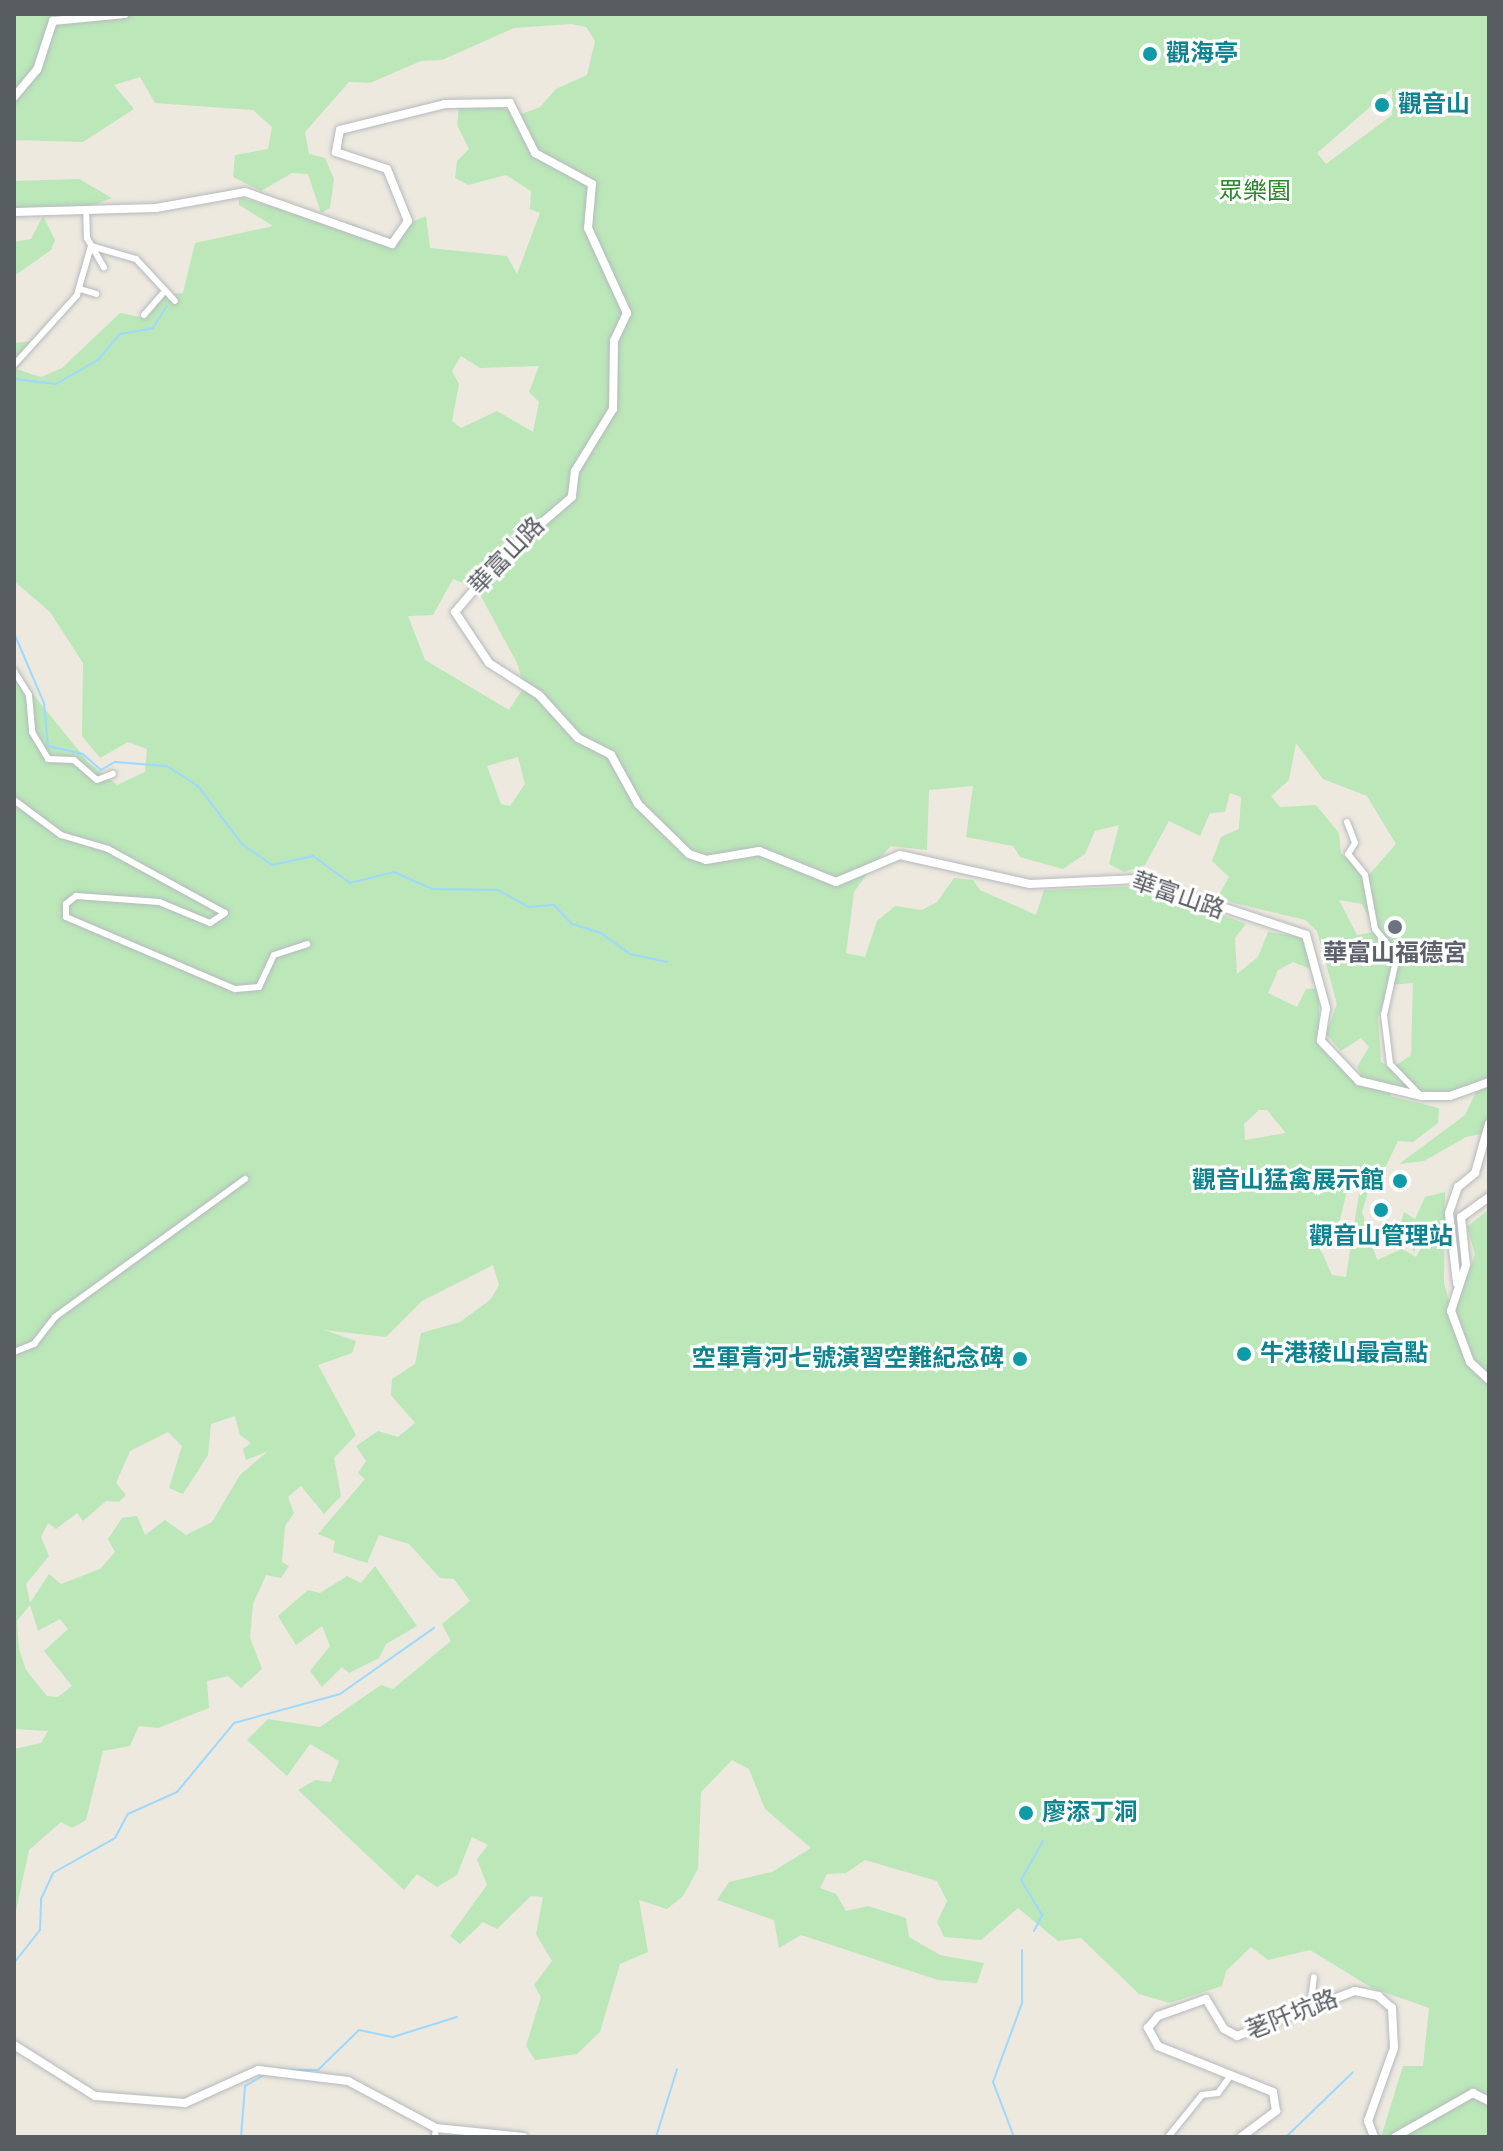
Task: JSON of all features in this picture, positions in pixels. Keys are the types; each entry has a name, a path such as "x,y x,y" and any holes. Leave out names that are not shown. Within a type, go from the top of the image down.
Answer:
{"street":[{"path":"14,97 37,70 53,21 125,14"},
{"name":"華富山路","path":"14,212 156,208 251,193 392,244 408,221 387,169 336,152 340,130 445,104 510,103 535,153 592,184 588,228 627,313 614,341 613,409 575,471 572,497 459,605 455,619 467,639 539,695 578,738 604,748 638,804 689,854 706,860 759,851 836,882 900,855 1030,884 1123,876 1291,927 1313,945 1326,1008 1324,1047 1372,1087 1422,1096 1450,1096 1489,1082"},
{"path":"14,365 45,339 80,289 91,246 86,209"},
{"path":"91,246 104,268"},
{"path":"91,246 136,259 162,294 175,301"},
{"path":"80,289 96,294"},
{"path":"144,315 162,294"},
{"path":"14,671 48,759 74,760 97,780 113,774"},
{"path":"14,800 61,835 108,849 225,913 210,923 159,902 76,896 66,904 66,917 235,989 259,987 274,955 307,944"},
{"path":"1347,822 1355,843 1348,854 1365,875 1375,929 1397,956 1384,1015 1390,1064 1422,1096"},
{"path":"1457,1283 1449,1213 1458,1187 1475,1173 1489,1124"},
{"path":"14,1352 34,1344 55,1317 245,1179"},
{"path":"1489,1197 1461,1217 1466,1265 1457,1283 1451,1311 1470,1362 1489,1380"},
{"path":"1310,2009 1314,1977"},
{"name":"荖阡坑路","path":"1241,2137 1271,2118 1276,2098 1265,2086 1229,2078 1158,2046 1148,2034 1152,2022 1206,1999 1237,2036 1355,1991 1392,2008 1392,2068 1368,2121 1374,2137"},
{"path":"14,2045 35,2065 95,2096 185,2103 235,2085 246,2072 264,2072 348,2081 435,2133 524,2137"},
{"path":"1168,2137 1202,2095 1218,2093 1229,2078"},
{"path":"1395,2137 1473,2093 1489,2101"}],"green space":[{"name":"眾樂園","path":"14,14 1489,14 1489,1076 1451,1093 1393,1088 1390,1096 1439,1108 1438,1123 1413,1142 1398,1141 1386,1166 1374,1172 1362,1212 1377,1260 1402,1249 1416,1257 1421,1248 1414,1224 1415,1252 1397,1237 1404,1212 1415,1219 1425,1197 1445,1192 1444,1283 1453,1317 1475,1254 1467,1227 1489,1209 1489,2137 1381,2137 1403,2066 1423,2066 1429,2008 1372,1988 1310,1950 1268,1960 1251,1947 1226,1971 1222,1986 1170,2003 1139,1994 1081,1938 1058,1941 1018,1908 981,1940 944,1937 937,1922 947,1901 937,1881 865,1860 846,1873 827,1874 820,1888 836,1894 846,1911 868,1906 906,1918 909,1937 940,1955 984,1963 977,1983 938,1980 801,1935 779,1948 774,1920 717,1900 729,1882 772,1872 811,1848 765,1809 749,1769 732,1760 701,1792 698,1869 683,1896 667,1909 639,1900 648,1952 620,1964 600,2032 577,2054 535,2060 526,2046 541,1997 534,1985 552,1961 536,1934 543,1897 531,1896 497,1929 483,1922 460,1944 450,1936 487,1885 477,1859 488,1845 472,1837 457,1875 437,1887 417,1874 404,1890 298,1790 315,1780 331,1782 339,1761 310,1744 287,1776 247,1740 268,1719 320,1727 381,1685 393,1689 451,1641 442,1624 470,1601 454,1579 440,1578 409,1544 379,1535 367,1563 333,1552 335,1541 318,1534 365,1479 358,1473 366,1461 356,1446 378,1431 398,1437 415,1423 391,1395 392,1379 415,1364 421,1333 460,1322 490,1300 499,1285 493,1265 422,1301 386,1337 324,1330 356,1341 352,1353 318,1365 356,1435 334,1458 341,1496 324,1514 301,1486 288,1497 294,1513 285,1526 282,1562 289,1566 281,1578 266,1575 253,1604 250,1638 262,1669 241,1688 228,1676 207,1681 209,1708 158,1728 139,1726 130,1746 103,1751 86,1820 72,1828 61,1822 29,1850 14,1920 14,1749 41,1743 48,1731 14,1729 14,671 88,762 117,785 145,772 147,749 128,742 100,758 82,736 83,663 50,612 14,581 14,343 38,341 16,369 41,377 62,368 120,313 140,317 158,295 183,293 195,243 273,226 239,205 239,197 327,223 354,224 394,246 411,222 426,216 430,248 507,256 517,274 540,213 530,209 531,191 506,175 468,185 455,178 457,161 469,149 457,125 459,108 494,104 519,115 540,107 556,89 587,75 595,41 586,27 571,24 514,28 442,60 421,61 370,83 349,82 305,132 309,154 325,158 334,179 330,208 321,213 308,174 292,173 261,191 233,177 235,155 268,149 272,127 253,110 155,103 140,77 114,85 134,109 83,142 14,140","holes":["1392,88 1392,115 1326,164 1317,153","461,356 480,368 539,366 529,392 539,402 533,432 497,411 461,428 452,421 459,384 452,371","453,579 477,589 517,663 524,687 509,710 425,660 408,616 433,615","1296,743 1323,779 1367,796 1396,844 1367,877 1341,853 1339,833 1316,805 1280,807 1271,796 1289,780","518,757 525,784 510,806 501,804 487,766","973,786 966,837 1013,846 1020,857 1063,869 1085,854 1095,831 1119,825 1109,864 1124,872 1145,865 1169,821 1200,836 1210,813 1225,812 1230,793 1241,797 1239,829 1221,837 1212,861 1229,877 1220,893 1205,896 1305,920 1317,931 1337,1004 1326,1034 1341,1051 1361,1038 1369,1047 1357,1067 1361,1074 1354,1079 1319,1046 1319,988 1306,989 1297,1007 1268,993 1278,970 1293,962 1313,970 1302,937 1268,932 1258,957 1237,974 1235,938 1246,924 1146,886 1044,890 1036,915 980,890 973,880 954,878 937,902 922,910 895,906 877,921 865,957 846,953 854,892 874,864 891,846 927,850 929,790","1339,900 1362,904 1376,932 1357,935","1413,983 1411,1055 1391,1069 1381,1062 1378,1018 1389,985","1259,1110 1267,1110 1286,1133 1245,1140 1244,1124","1353,1165 1363,1168 1346,1277 1332,1275 1310,1226 1339,1224","235,1416 240,1435 251,1443 243,1449 246,1460 268,1451 240,1475 212,1522 186,1535 165,1520 145,1535 137,1516 122,1518 108,1539 115,1552 100,1569 61,1584 49,1574 30,1603 26,1584 49,1556 41,1537 48,1523 56,1529 77,1513 83,1521 106,1501 119,1502 126,1495 116,1483 130,1451 168,1432 182,1446 169,1488 183,1494 208,1455 211,1424","30,1605 38,1631 60,1619 68,1629 44,1651 72,1686 58,1697 47,1696 26,1670 19,1649 17,1621"]},
{"path":"79,179 112,198 84,209 14,212 14,181"},
{"path":"43,216 55,240 51,250 14,276 14,242 31,239"},
{"path":"1489,1086 1489,1142 1481,1134 1466,1137 1424,1161 1399,1164 1465,1115 1476,1092"},
{"path":"375,1566 417,1626 386,1644 379,1658 349,1673 342,1667 322,1687 310,1671 330,1646 322,1626 296,1645 278,1616 308,1590 320,1593 347,1576 361,1583"}],"waterway":[{"path":"14,379 56,384 98,360 120,334 153,328 167,306"},
{"path":"14,577 14,608"},
{"path":"14,633 44,703 48,746 83,754 101,770 115,762 167,766 198,786 242,844 272,865 313,856 350,883 394,872 432,889 498,890 529,907 554,905 572,924 601,933 630,954 667,962"},
{"path":"14,1963 40,1930 41,1899 53,1873 115,1838 128,1814 177,1792 234,1723 340,1694 434,1628"},
{"path":"1034,1931 1042,1915 1021,1880 1043,1841"},
{"path":"1014,2137 993,2082 1022,2003 1022,1950"},
{"path":"290,2070 318,2070 359,2030 393,2037 457,2017"},
{"path":"656,2137 677,2069"},
{"path":"1286,2137 1353,2072"},
{"path":"241,2137 245,2086 264,2075"}],"place":[{"name":"觀海亭","path":"1150,54"},
{"name":"觀音山","path":"1382,105"},
{"name":"華富山福德宮","path":"1395,927"},
{"name":"觀音山猛禽展示館","path":"1400,1181"},
{"name":"觀音山管理站","path":"1381,1210"},
{"name":"牛港稜山最高點","path":"1244,1354"},
{"name":"空軍青河七號演習空難紀念碑","path":"1020,1359"},
{"name":"廖添丁洞","path":"1026,1813"}]}
